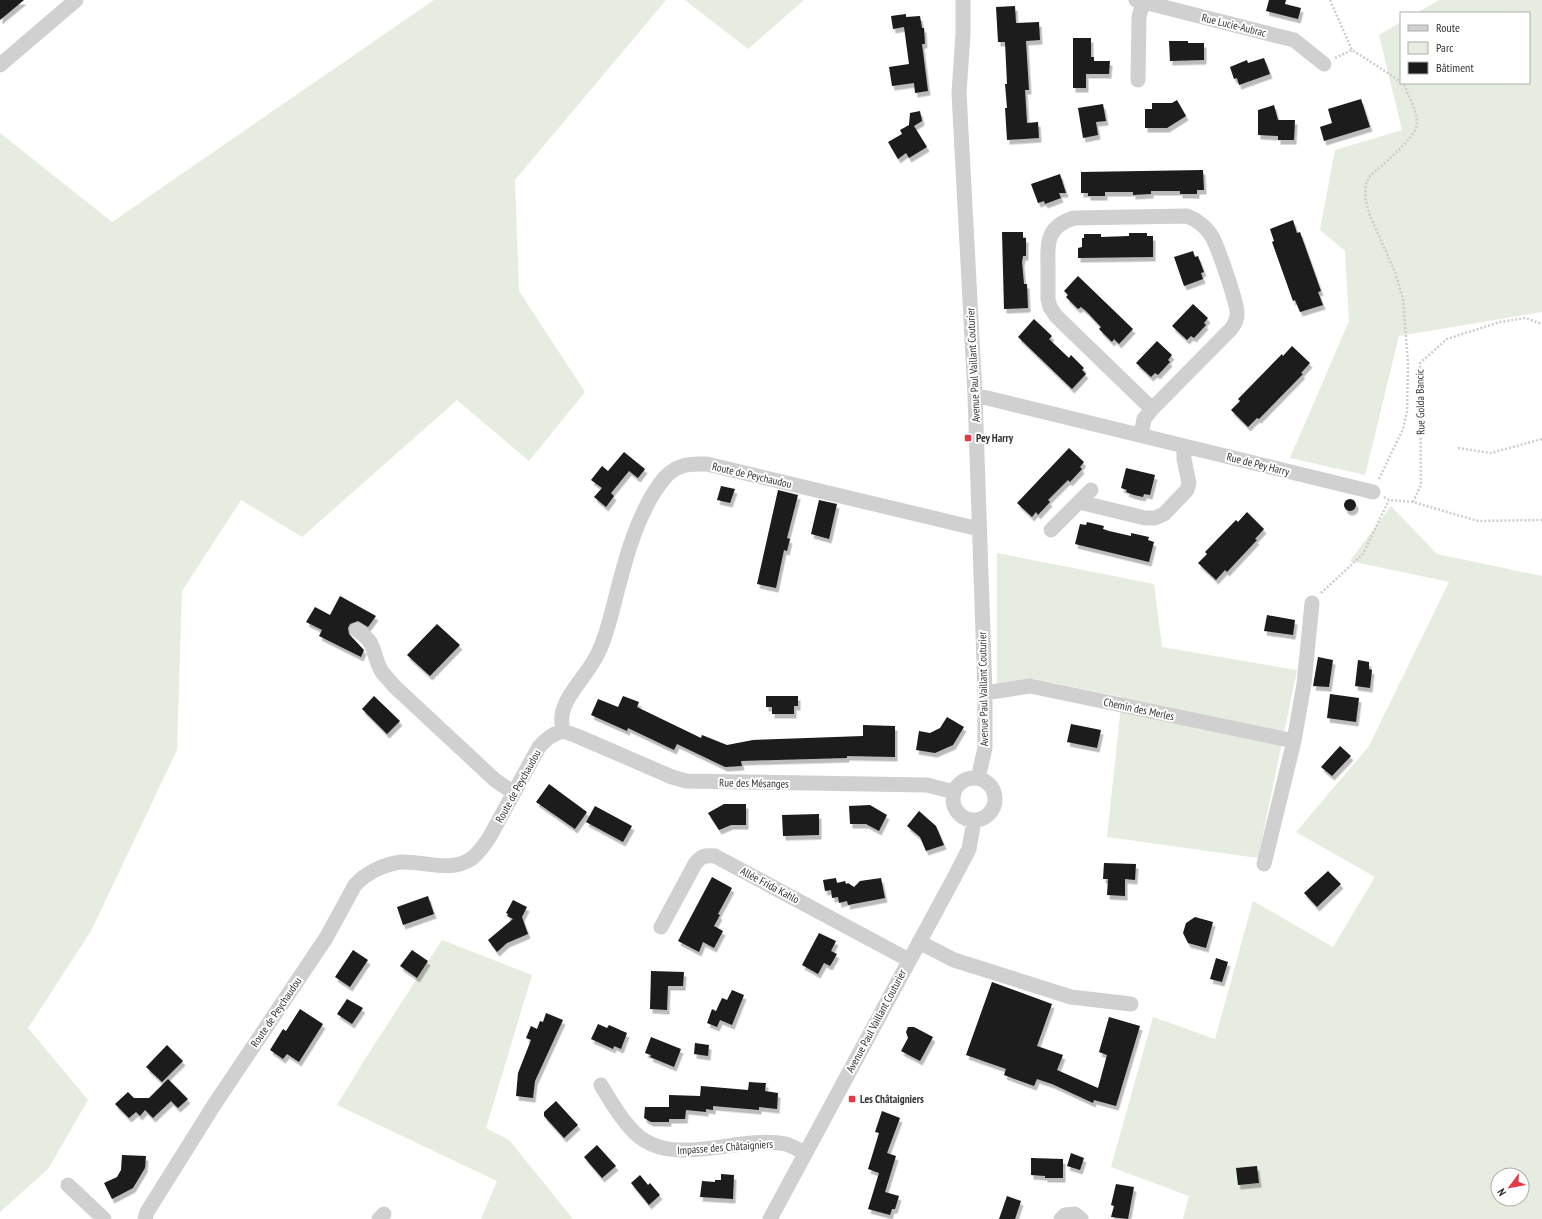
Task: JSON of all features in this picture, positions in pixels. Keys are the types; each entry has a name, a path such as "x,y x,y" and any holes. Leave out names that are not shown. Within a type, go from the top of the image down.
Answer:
{"street":[{"path":"0,65 76,0"},
{"name":"Avenue Paul Vaillant Couturier","path":"963,0 963,34 959,93 975,395 985,693 985,748 978,778"},
{"path":"1138,80 1140,1"},
{"name":"Rue Lucie-Aubrac","path":"1140,1 1294,40 1324,64"},
{"path":"1140,435 1144,419 1152,409 1231,329 1236,322 1238,314 1236,304 1215,242 1203,226 1196,220 1187,216 1074,218 1067,220 1054,230 1047,244 1048,298 1050,307 1056,316 1152,409"},
{"name":"Rue de Pey Harry","path":"975,395 1372,492"},
{"path":"1079,502 1145,518 1155,518 1164,514 1187,490 1189,483 1184,459 1184,446"},
{"name":"Route de Peychaudou","path":"145,1219 146,1212 214,1105 326,938 355,885 362,878 372,872 393,864 402,862 451,866 471,859 480,851 489,838 539,748 547,738 563,731 562,717 564,707 569,697 593,664 605,638 630,544 659,484 670,473 680,467 690,464 707,464 979,529"},
{"path":"1051,530 1091,490"},
{"path":"1264,864 1294,741 1304,684 1312,603"},
{"path":"357,630 365,635 372,643 382,671 394,686 495,780 514,793"},
{"name":"Chemin des Merles","path":"985,693 1030,686 1294,741"},
{"name":"Rue des Mésanges","path":"563,731 672,777 686,781 927,785 954,792"},
{"path":"978,778 990,785 996,798 992,811 981,820 974,821 968,820 958,813 953,803 954,792 957,786 966,779 978,778"},
{"name":"Avenue Paul Vaillant Couturier","path":"770,1219 955,876 968,849 974,821"},
{"name":"Allée Frida Kahlo","path":"661,927 695,864 700,858 706,855 715,856 909,960"},
{"path":"919,942 954,960 1071,997 1131,1004"},
{"name":"Impasse des Châtaigniers","path":"601,1086 616,1111 636,1134 657,1147 675,1151 770,1143 786,1144 805,1153"},
{"path":"68,1185 104,1219"},
{"path":"1061,1219 1065,1215 1075,1214 1081,1219"}],"path":[{"path":"1330,0 1352,50 1400,82"},
{"path":"1324,64 1352,50"},
{"path":"1402,84 1413,107 1417,125 1412,137 1370,176 1366,184 1364,198 1370,216 1395,272 1402,299 1408,363 1407,412 1403,429 1372,492 1389,500 1413,502 1478,521 1542,520"},
{"name":"Rue Golda Bancic","path":"1413,502 1421,485 1420,364 1446,339 1500,322 1525,318 1542,324"},
{"path":"1458,448 1491,453 1542,439"},
{"path":"1312,603 1363,554 1389,500"}],"green space":[{"path":"434,0 666,0 515,180 519,291 585,392 529,461 457,400 302,537 241,500 182,591 177,750 91,931 28,1028 88,1100 48,1169 0,1212 0,133 112,222"},
{"path":"685,0 804,0 748,49"},
{"path":"1439,0 1542,0 1542,312 1399,336 1365,475 1290,458 1349,321 1345,251 1320,230 1335,150 1402,130 1379,35 1400,23 1400,84 1530,84 1530,12 1419,12"},
{"path":"1391,506 1437,554 1542,576 1542,1219 1183,1219 1189,1196 1111,1167 1153,1017 1215,1039 1253,901 1333,947 1375,877 1296,832 1369,746 1449,582 1350,561"},
{"path":"997,553 1154,584 1162,647 1297,670 1258,858 1107,837 1122,697 1034,679 997,686"},
{"path":"442,940 532,975 486,1128 509,1140 573,1219 481,1219 497,1181 337,1105"}],"building":[{"path":"0,0 24,0 0,20"},
{"path":"1269,0 1286,0 1285,4 1301,8 1298,19 1266,11"},
{"path":"1015,6 1016,23 1039,22 1040,40 1026,41 1029,90 1025,90 1027,123 1038,122 1039,138 1007,140 1005,108 1007,108 1005,84 1007,84 1005,42 998,42 996,7"},
{"path":"906,14 906,17 920,16 922,28 924,28 925,44 922,44 928,91 915,93 914,83 892,86 889,67 909,64 904,27 893,29 891,16"},
{"path":"1073,38 1091,38 1091,57 1094,57 1094,61 1110,61 1109,74 1086,74 1086,88 1073,88"},
{"path":"1169,41 1204,43 1204,60 1170,61"},
{"path":"1264,58 1270,74 1239,85 1237,78 1234,79 1230,67 1247,60 1248,63"},
{"path":"1361,99 1370,127 1324,141 1320,127 1332,123 1328,109"},
{"path":"1177,100 1186,116 1167,128 1145,128 1145,109 1152,109 1152,103 1172,103"},
{"path":"1103,104 1106,121 1096,122 1098,135 1083,138 1078,108"},
{"path":"1274,105 1278,120 1295,120 1294,140 1278,140 1278,136 1258,135 1258,110"},
{"path":"920,111 922,121 914,126 927,147 909,158 906,153 898,159 888,142 902,134 900,130 909,125 910,113"},
{"path":"1203,170 1204,190 1197,190 1197,194 1180,194 1180,191 1151,191 1151,194 1133,195 1133,192 1105,192 1105,196 1088,196 1088,193 1081,193 1081,172"},
{"path":"1060,174 1066,193 1059,193 1061,198 1045,204 1044,201 1038,203 1031,184"},
{"path":"1293,220 1297,233 1300,232 1321,291 1318,292 1323,305 1300,312 1295,300 1293,301 1272,242 1274,241 1270,229"},
{"path":"1002,232 1023,232 1023,238 1026,238 1026,256 1023,256 1022,262 1024,284 1027,284 1028,308 1004,309"},
{"path":"1129,233 1147,233 1147,236 1153,236 1153,257 1078,258 1078,248 1082,247 1082,238 1084,238 1084,234 1101,234 1101,237 1129,236"},
{"path":"1193,251 1195,257 1198,256 1204,272 1201,273 1203,279 1184,286 1174,257"},
{"path":"1078,276 1133,329 1119,344 1114,339 1112,342 1099,329 1101,327 1086,311 1081,307 1078,309 1066,297 1068,295 1064,291"},
{"path":"1193,304 1208,318 1204,323 1206,325 1194,338 1191,336 1187,340 1172,326"},
{"path":"1034,319 1052,336 1049,339 1069,358 1071,355 1084,368 1082,370 1086,374 1072,389 1018,337"},
{"path":"1157,341 1172,355 1168,360 1170,362 1158,375 1155,373 1151,377 1136,363"},
{"path":"1292,346 1310,363 1301,373 1303,374 1259,419 1257,418 1248,427 1231,410 1240,401 1238,399 1282,354 1283,356"},
{"path":"1069,448 1084,462 1080,467 1082,469 1070,482 1068,480 1048,500 1050,502 1038,515 1036,512 1032,517 1017,503"},
{"path":"624,452 645,469 638,478 629,471 611,493 614,496 606,507 594,497 602,488 591,480 602,466 608,471"},
{"path":"1126,468 1155,475 1150,495 1144,494 1143,497 1134,495 1121,488"},
{"path":"721,486 735,489 730,503 717,500"},
{"path":"778,490 798,495 787,538 790,539 787,551 784,550 776,588 757,584"},
{"path":"1348,499 1352,499 1356,505 1352,511 1348,511 1344,507 1344,503"},
{"path":"819,500 837,504 829,539 811,534"},
{"path":"1247,512 1264,529 1255,539 1257,540 1227,572 1225,570 1216,580 1198,563 1207,554 1205,552 1236,520 1238,522"},
{"path":"1087,522 1104,526 1103,529 1109,531 1131,536 1131,533 1149,537 1148,540 1154,542 1149,562 1075,544 1080,524 1086,525"},
{"path":"340,596 376,616 368,627 358,621 350,624 348,628 349,634 364,650 361,657 319,636 322,630 306,622 315,607 330,615"},
{"path":"1267,615 1295,620 1293,635 1264,631"},
{"path":"437,624 460,645 430,676 407,655"},
{"path":"1318,657 1333,660 1329,687 1313,686"},
{"path":"1358,660 1369,662 1369,669 1372,670 1370,688 1355,686"},
{"path":"1330,694 1359,698 1356,722 1327,718"},
{"path":"374,696 400,721 387,734 362,709"},
{"path":"623,696 639,702 637,707 701,738 702,735 727,745 753,740 863,736 863,725 895,726 895,757 847,756 847,758 741,761 742,766 725,767 677,744 674,750 628,728 627,731 591,715 598,699 618,707"},
{"path":"766,696 798,696 798,706 794,706 794,714 772,714 772,707 766,707"},
{"path":"947,717 964,727 953,745 935,753 916,750 919,731 930,733 940,728"},
{"path":"1071,724 1101,730 1097,748 1067,742"},
{"path":"1340,746 1351,756 1332,776 1321,767"},
{"path":"549,784 587,812 575,829 536,802"},
{"path":"724,804 746,804 746,825 731,825 719,830 708,813"},
{"path":"870,805 887,815 879,831 866,824 850,824 849,806"},
{"path":"595,806 632,826 623,842 586,822"},
{"path":"919,811 936,826 944,845 926,851 920,837 907,826"},
{"path":"819,814 819,835 783,836 782,815"},
{"path":"1104,863 1136,864 1135,880 1125,879 1125,896 1107,895 1108,879 1103,879"},
{"path":"1328,871 1341,884 1317,907 1304,893"},
{"path":"712,877 732,888 718,914 720,915 714,926 723,931 714,948 703,942 699,952 678,941"},
{"path":"836,878 837,883 845,881 846,884 848,883 854,887 860,881 881,878 885,898 848,905 847,901 839,903 838,897 832,898 831,890 825,891 823,880"},
{"path":"428,896 434,914 403,925 397,907"},
{"path":"513,900 527,907 522,917 528,934 507,943 497,952 488,940 513,919 507,916 508,914 506,913"},
{"path":"1195,917 1213,922 1206,948 1188,943 1183,933 1186,923"},
{"path":"819,933 836,941 831,951 837,954 830,966 824,963 818,974 802,965"},
{"path":"353,950 368,960 350,987 335,977"},
{"path":"412,950 428,961 417,978 400,966"},
{"path":"1216,958 1228,962 1222,982 1210,979"},
{"path":"651,971 684,972 683,986 668,986 667,1010 650,1009"},
{"path":"992,982 1052,1004 1037,1046 1063,1055 1057,1070 1098,1088 1107,1055 1099,1052 1109,1017 1140,1026 1116,1106 1094,1100 1093,1103 1052,1084 1037,1079 1034,1086 1004,1075 1006,1069 966,1055"},
{"path":"732,990 744,995 732,1025 720,1020 717,1027 707,1023 712,1009 716,1011 722,998 727,1000"},
{"path":"347,999 363,1008 352,1024 337,1014"},
{"path":"300,1009 323,1024 299,1062 287,1054 283,1059 270,1050 283,1029 286,1031"},
{"path":"546,1013 563,1020 535,1081 533,1098 516,1096 518,1073 531,1040 526,1038 531,1026 537,1029 540,1021 543,1022"},
{"path":"598,1024 607,1028 609,1025 627,1033 621,1049 614,1046 613,1049 591,1039"},
{"path":"908,1027 914,1027 933,1037 920,1061 901,1051 908,1038 906,1032"},
{"path":"651,1037 681,1049 674,1067 650,1057 651,1055 645,1053"},
{"path":"695,1043 709,1045 708,1056 694,1054"},
{"path":"167,1045 183,1061 162,1082 146,1067"},
{"path":"168,1079 188,1099 178,1108 171,1101 153,1118 145,1110 140,1116 136,1112 129,1118 115,1104 128,1092 134,1098 149,1098"},
{"path":"749,1082 766,1083 765,1091 778,1093 777,1109 759,1107 759,1110 713,1106 713,1110 706,1109 706,1112 686,1110 685,1119 669,1119 669,1122 651,1122 644,1118 645,1107 669,1107 669,1095 700,1096 701,1086 748,1090"},
{"path":"556,1101 578,1125 564,1138 544,1116 544,1112"},
{"path":"882,1111 900,1118 887,1153 896,1156 885,1192 899,1196 895,1209 892,1209 890,1215 868,1209 879,1173 868,1169 879,1133 875,1132"},
{"path":"597,1145 616,1166 602,1178 584,1157"},
{"path":"1071,1153 1084,1158 1080,1170 1067,1166"},
{"path":"122,1155 146,1156 145,1168 133,1188 112,1199 104,1183 117,1177 121,1170"},
{"path":"1031,1158 1063,1159 1063,1178 1045,1178 1045,1176 1031,1175"},
{"path":"1257,1166 1259,1183 1238,1185 1236,1168"},
{"path":"721,1174 734,1175 733,1199 700,1197 702,1181 715,1182 715,1180 721,1180"},
{"path":"640,1175 648,1185 650,1183 660,1195 649,1205 631,1183"},
{"path":"1116,1184 1134,1187 1128,1219 1111,1217 1114,1206 1111,1205"},
{"path":"1007,1196 1021,1201 1015,1219 999,1219"}],"place":[{"name":"Pey Harry","path":"968,438"},
{"name":"Les Châtaigniers","path":"852,1099"}]}
